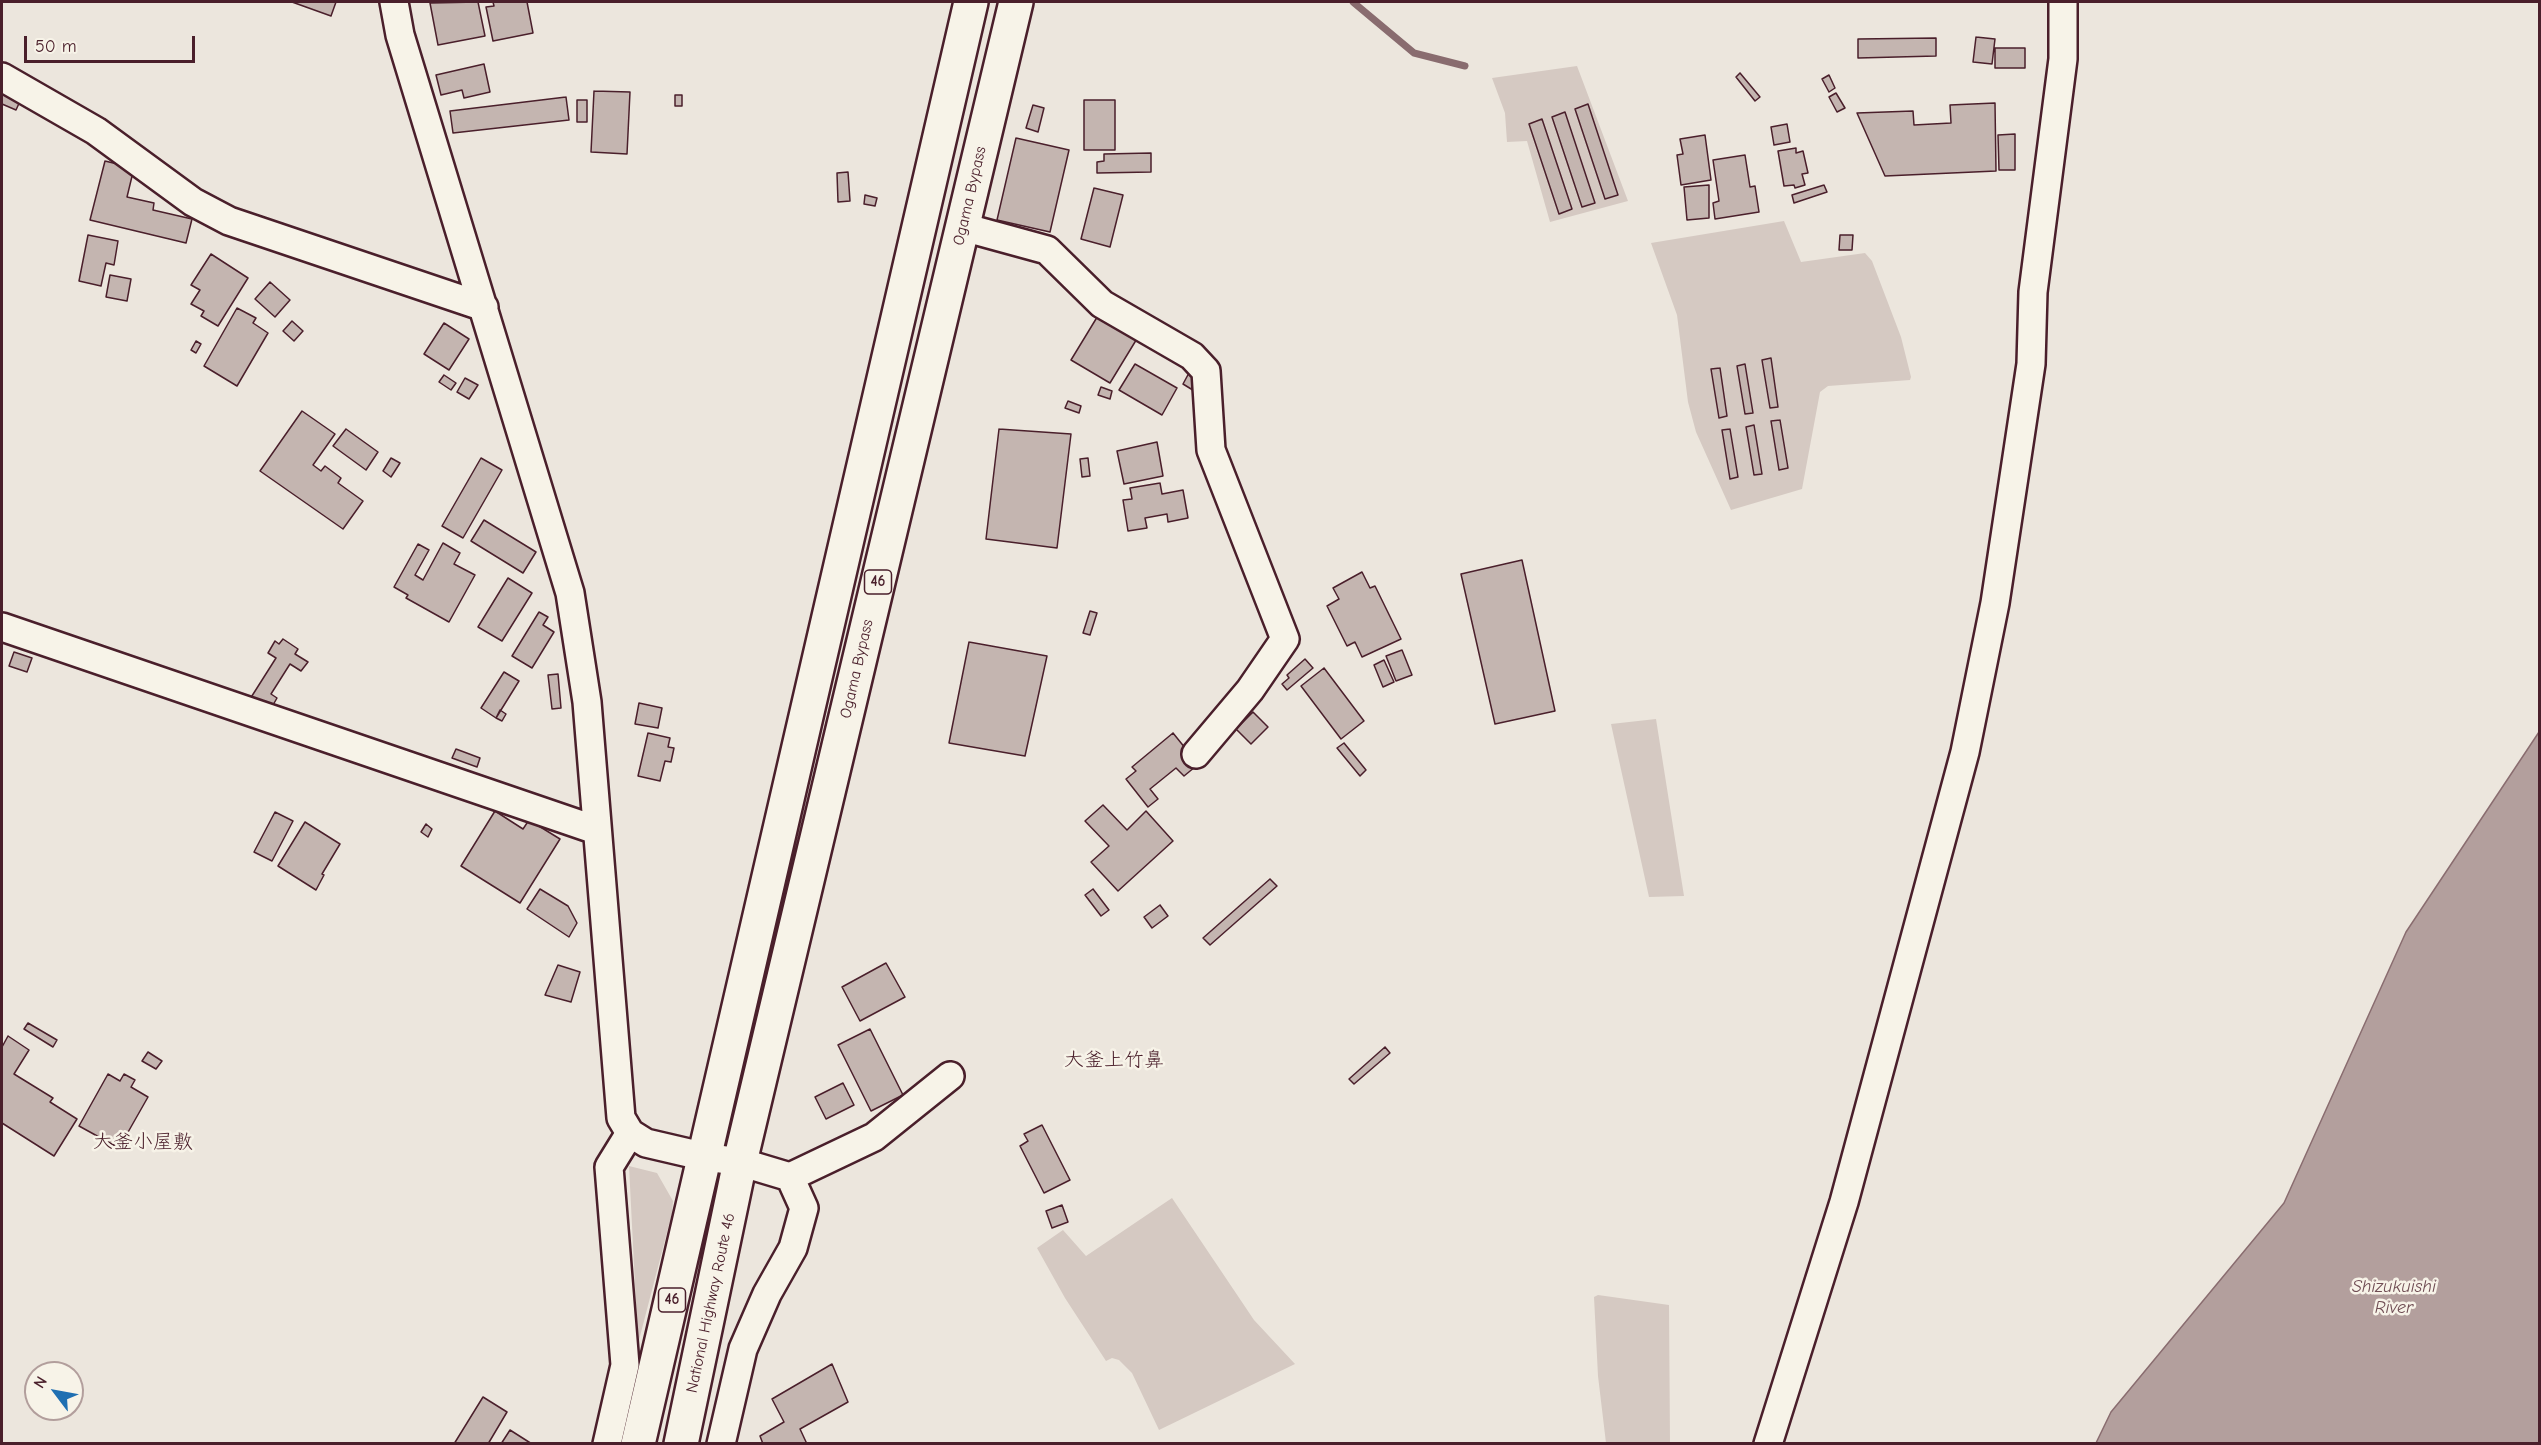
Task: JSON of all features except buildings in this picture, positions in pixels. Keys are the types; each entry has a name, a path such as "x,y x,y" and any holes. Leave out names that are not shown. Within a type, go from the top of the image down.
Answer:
{"highway":[{"name":"46","path":"638,1443 706,1157 971,2"},
{"name":"Ogama Bypass","path":"740,1162 1016,2"},
{"name":"National Highway Route 46","path":"681,1443 740,1162"}],"street":[{"path":"394,2 400,35 570,593 587,702 621,1118 630,1133 646,1143 706,1157 740,1162 790,1177 874,1137 950,1076"},
{"path":"1768,1443 1844,1202 1965,752 1995,603 2031,364 2033,292 2063,59 2063,2"},
{"path":"2,78 96,131 193,202 229,221 484,307"},
{"path":"963,227 1047,250 1102,304 1192,356 1206,371 1211,450 1286,639 1250,690 1196,754"},
{"path":"2,627 596,831"},
{"path":"606,1443 625,1365 609,1167 630,1133"},
{"path":"721,1443 742,1348 793,1248 804,1208 790,1177"}],"shaded area":[{"path":"1577,66 1628,201 1550,222 1527,141 1507,142 1505,113 1492,78"},
{"path":"1784,221 1801,262 1865,253 1872,261 1901,337 1911,377 1910,380 1828,386 1820,392 1802,489 1731,510 1696,432 1688,402 1677,315 1651,243"},
{"path":"1656,719 1684,896 1649,897 1611,724"},
{"path":"629,1166 657,1173 673,1201 672,1213 638,1344"},
{"path":"1172,1198 1254,1320 1295,1364 1159,1430 1132,1373 1119,1360 1112,1358 1106,1361 1065,1298 1037,1248 1063,1230 1086,1256"},
{"path":"1598,1295 1669,1305 1670,1443 1606,1443 1598,1376 1594,1297"}],"water":[{"name":"Shizukuishi River","path":"2539,732 2539,1443 2096,1443 2111,1412 2284,1203 2406,932"}],"waterway":[{"path":"1353,2 1414,53 1465,66"}],"district":[{"name":"大釜上竹鼻","path":"1114,1060"},
{"name":"大釜小屋敷","path":"143,1142"}]}
